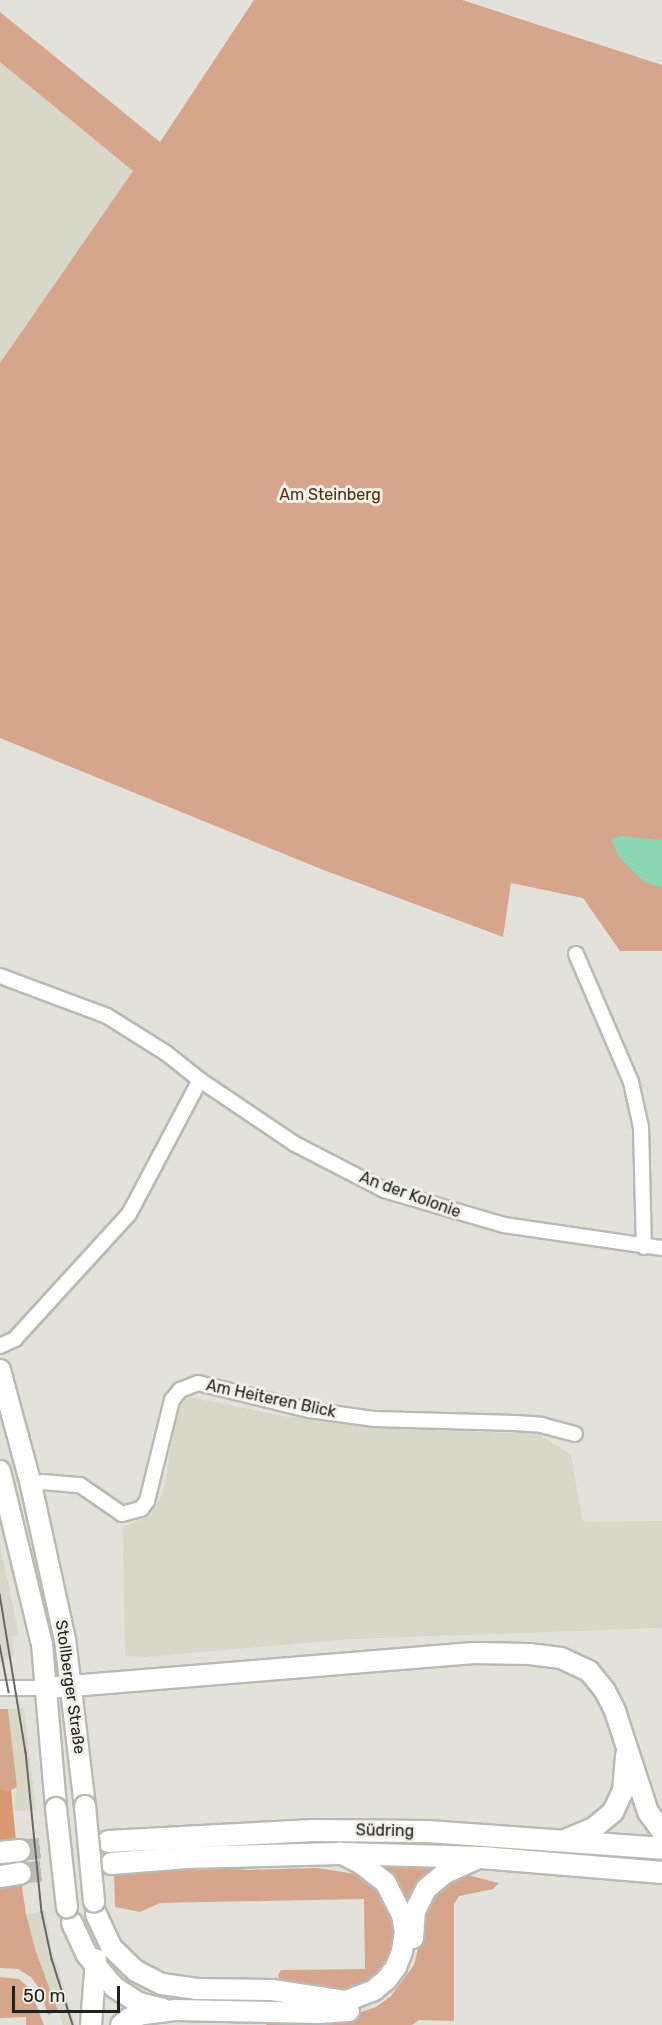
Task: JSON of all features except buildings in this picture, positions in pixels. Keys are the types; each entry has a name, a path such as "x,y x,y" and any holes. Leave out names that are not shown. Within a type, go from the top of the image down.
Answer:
{"main road":[{"name":"Stollberger Straße","path":"0,1370 31,1485 66,1639 73,1686 95,1908 90,1974 91,2018"},
{"name":"Stollberger Straße","path":"0,1471 42,1644 56,1808 69,1915 90,1974"},
{"path":"47,1688 474,1653 561,1658 589,1671 615,1710 648,1812 662,1831"},
{"path":"565,1840 595,1827 613,1812 622,1791 626,1758 624,1738"},
{"name":"Südring","path":"108,1841 313,1830 427,1831 662,1848"},
{"path":"90,1974 114,1963 136,1971 149,1979 177,1988 272,1990 346,2001 374,1990 396,1967 402,1951 405,1932 402,1915 386,1883 367,1868 340,1853"},
{"name":"Südring","path":"111,1863 186,1857 340,1853 481,1857 662,1872"},
{"path":"90,1974 131,1998 154,2007 175,2010 319,2013 349,2011 366,2006 394,1985 405,1969 411,1951 415,1911 426,1889 445,1873 481,1857"},
{"path":"95,1908 112,1948 136,1971"},
{"path":"121,2025 130,2018 143,2014 175,2010"}],"street":[{"path":"576,954 631,1082 642,1127 644,1247"},
{"name":"An der Kolonie","path":"0,976 107,1016 166,1053 200,1080 295,1144 384,1190 504,1225 662,1248"},
{"path":"0,1346 15,1339 129,1214 200,1080"},
{"name":"Am Heiteren Blick","path":"31,1485 43,1482 80,1485 122,1515 141,1509 147,1501 172,1400 180,1390 198,1383 309,1410 375,1419 542,1425 575,1434"},
{"path":"0,1688 47,1688"}],"shaded area":[{"path":"0,62 133,171 0,363"},
{"path":"622,836 662,840 662,888 644,882 619,857 611,839"},
{"path":"190,1397 283,1416 435,1429 504,1433 534,1431 571,1455 583,1522 662,1521 662,1628 351,1639 146,1657 125,1656 123,1527 151,1515 163,1493 178,1405"},
{"path":"0,1545 19,1635 11,1637 14,1655 0,1663"},
{"path":"24,1708 36,1810 14,1811 17,1787 8,1709"},
{"path":"0,1789 11,1790 16,1841 0,1843"},
{"path":"46,1911 51,1947 76,2025 63,2025 36,1952 26,1914"}],"green space":[{"name":"Am Steinberg","path":"254,0 462,0 662,65 662,951 620,951 583,898 511,883 503,937 321,869 0,738 0,363 133,171 0,62 0,12 160,142"},
{"path":"0,1709 8,1709 17,1787 11,1790 0,1789"},
{"path":"182,1863 248,1870 317,1868 369,1876 383,1888 396,1925 391,1957 383,1971 370,1983 342,1993 281,1983 278,1975 281,1970 365,1969 364,1899 160,1903 140,1912 115,1907 114,1872"},
{"path":"367,1864 442,1864 410,1908"},
{"path":"452,1876 471,1876 499,1883 493,1889 459,1896 454,1904 454,2021 419,2020 412,2025 266,2025 268,2022 358,2013 376,2007 391,1996 414,1965 421,1914 428,1898"},
{"path":"21,1880 26,1914 36,1952 58,2011 48,2015 41,1991 31,1977 18,1969 0,1968 0,1883"},
{"path":"0,1977 19,1979 30,1989 44,2025 26,2025 26,2017 0,2018"}],"tunnel":[{"path":"19,1850 107,1841"},
{"path":"20,1873 111,1863"}],"tram line":[{"path":"0,1594 26,1752 42,1912 52,1959 73,2025"},
{"path":"0,1645 9,1692"}]}
